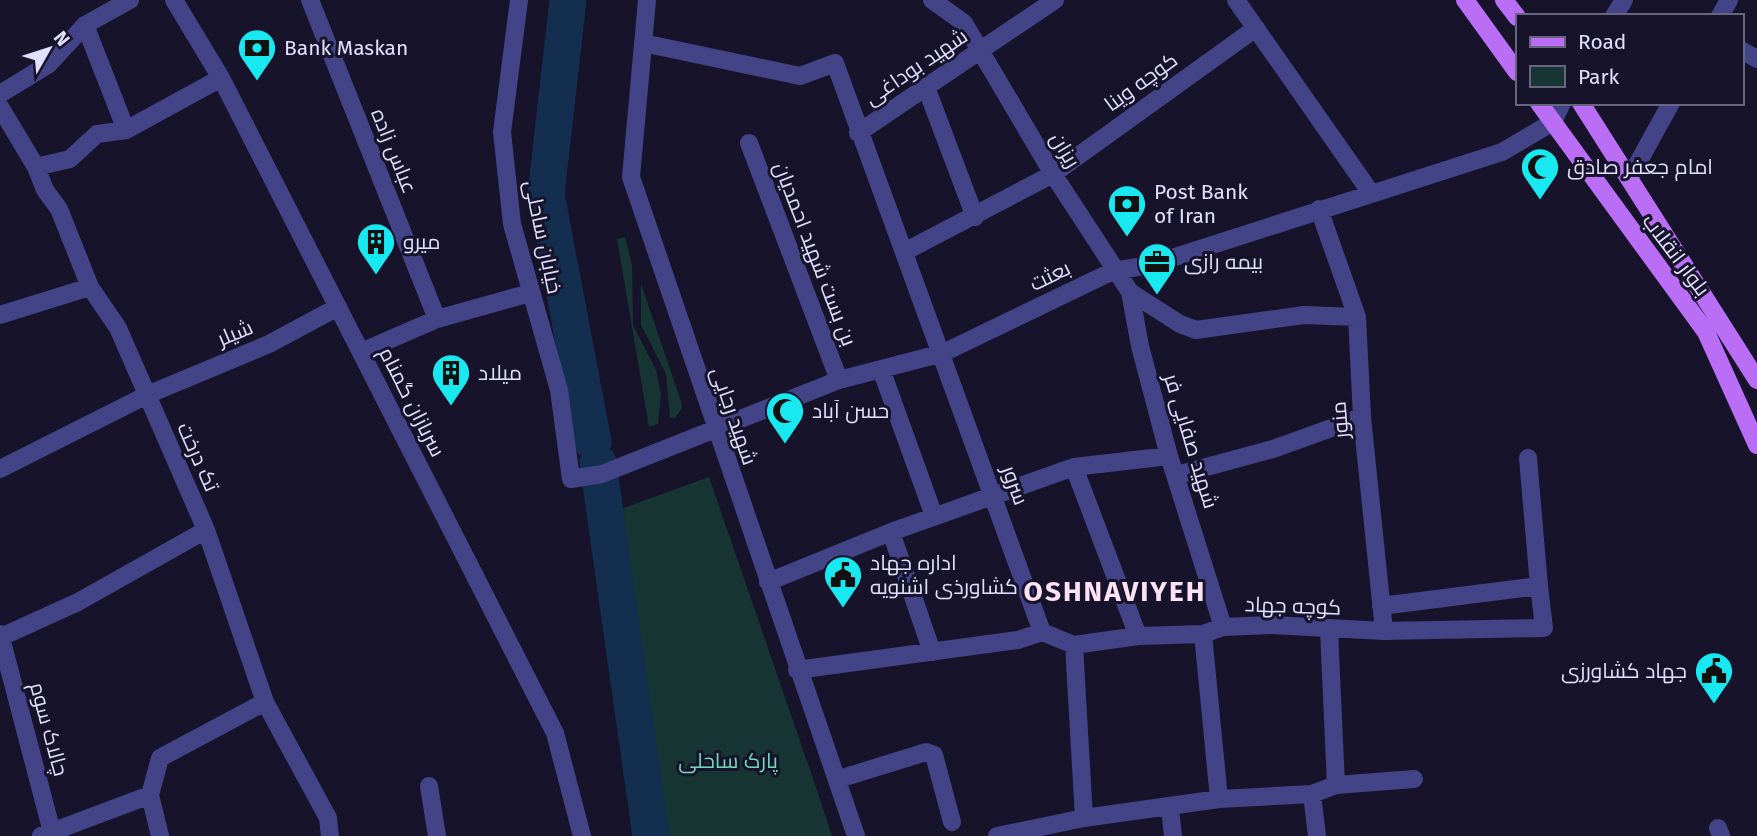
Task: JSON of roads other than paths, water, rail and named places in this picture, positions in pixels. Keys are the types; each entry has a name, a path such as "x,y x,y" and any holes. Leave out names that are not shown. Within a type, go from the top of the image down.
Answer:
{"main road":[{"path":"1465,0 1516,71"},
{"path":"1504,0 1516,17"},
{"name":"بلوار انقلاب","path":"1540,105 1706,332 1757,445"},
{"name":"بلوار انقلاب","path":"1582,105 1740,349 1757,380"}],"street":[{"path":"0,94 49,64 85,25 130,0"},
{"name":"سربازان گمنام","path":"174,0 221,78 555,733 582,836"},
{"name":"عباس زاده","path":"310,0 437,319"},
{"name":"خیابان ساحلی","path":"519,0 502,132 512,224 559,390 571,480"},
{"name":"شهید رجایی","path":"647,0 631,177 715,431 797,670 839,779 856,836"},
{"name":"ریزان","path":"932,0 964,23 1113,271"},
{"name":"شهید بوداغی","path":"943,353 858,133 1055,0"},
{"path":"1236,0 1371,193"},
{"path":"85,25 126,130"},
{"name":"کوچه وینا","path":"904,252 1053,174 1256,27"},
{"path":"643,43 800,76 835,63 858,133"},
{"path":"36,167 70,159 97,134 126,130 221,78"},
{"path":"926,87 975,217"},
{"path":"1553,122 1561,105"},
{"path":"1629,179 1670,105"},
{"name":"تک درخت","path":"1,112 36,167 45,190 59,209 90,287 118,328 206,530 265,702 328,818 330,836"},
{"name":"بعثت","path":"571,480 602,474 839,380 943,353 1113,271 1150,265 1502,152 1553,122"},
{"name":"بن بست شهید احمدیان","path":"749,143 839,380"},
{"name":"منور","path":"1319,209 1357,317 1362,417 1384,631"},
{"name":"شهید صفایی فر","path":"1113,271 1130,292 1140,346 1169,456 1223,627"},
{"path":"0,315 90,287"},
{"path":"1130,292 1180,324 1196,330 1304,315 1357,317"},
{"path":"361,352 437,319 530,293"},
{"name":"شیلر","path":"0,469 147,395 269,344 338,307"},
{"name":"سرور","path":"943,353 1042,632"},
{"path":"881,369 934,516"},
{"path":"1177,475 1273,449 1362,417"},
{"path":"768,582 891,532 1074,467 1169,456"},
{"path":"1381,607 1539,586 1528,458"},
{"path":"1074,467 1138,636"},
{"path":"0,636 78,602 206,530"},
{"path":"891,532 932,652"},
{"name":"کوچه جهاد","path":"1074,645 1138,636 1203,634 1223,627 1272,625 1384,631 1544,628 1539,586"},
{"path":"1329,630 1336,785"},
{"path":"797,670 1018,640 1042,632 1074,645 1084,818"},
{"path":"1203,634 1219,799"},
{"name":"چالاک سوم","path":"0,636 49,834"},
{"path":"160,836 150,795 160,758 265,702"},
{"path":"839,779 926,751 934,755 952,822"},
{"path":"997,836 1084,818 1219,799 1312,794 1336,785 1415,779"},
{"path":"429,786 437,836"},
{"path":"1312,794 1317,836"},
{"path":"49,834 150,795"},
{"path":"1170,808 1173,836"}],"waterway":[{"path":"568,0 546,194 593,442"},
{"path":"598,463 651,836"}],"place":[{"name":"Bank Maskan","path":"257,82"},
{"name":"امام جعفر صادق","path":"1540,201"},
{"name":"Post Bank of Iran","path":"1127,238"},
{"name":"میرو","path":"376,276"},
{"name":"بیمه رازی","path":"1157,296"},
{"name":"میلاد","path":"451,407"},
{"name":"حسن آباد","path":"785,445"},
{"name":"اداره جهاد کشاورذی اشنویه","path":"843,609"},
{"name":"جهاد کشاورزی","path":"1714,705"}],"district":[{"name":"OSHNAVIYEH","path":"1115,591"}],"park label":[{"name":"پارک ساحلی","path":"728,761"}]}
